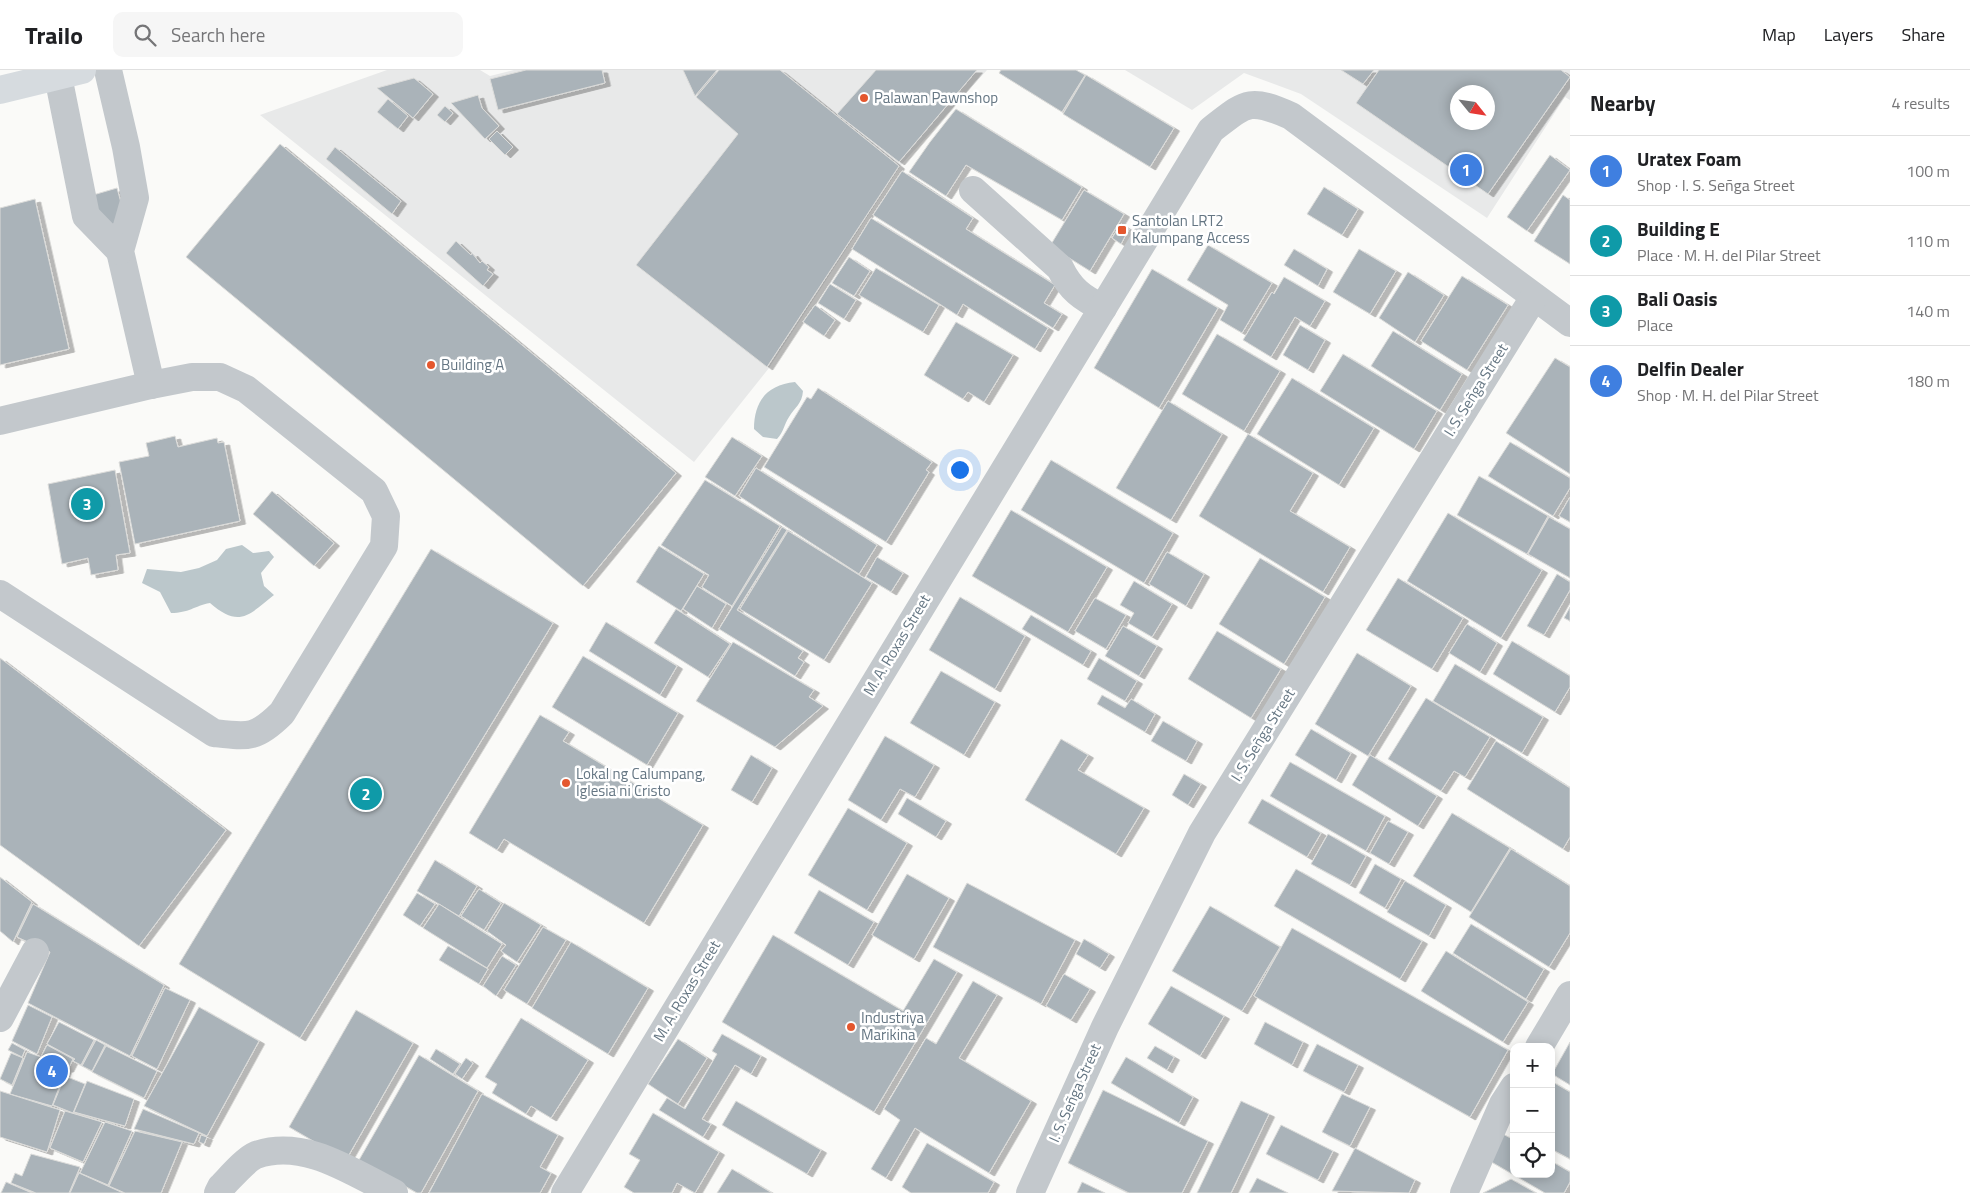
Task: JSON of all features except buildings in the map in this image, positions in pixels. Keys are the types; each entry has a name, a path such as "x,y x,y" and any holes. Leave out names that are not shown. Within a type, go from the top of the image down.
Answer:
{"main road":[{"path":"0,90 70,73"}],"street":[{"path":"108,70 126,148 135,198 120,251 151,385"},
{"path":"70,73 86,216 120,251"},
{"name":"M. A. Roxas Street","path":"565,1193 1211,130 1242,106 1265,105 1291,116 1534,297"},
{"path":"973,190 1060,268 1067,283 1081,297 1103,308"},
{"path":"1534,297 1570,324"},
{"name":"I. S. Señga Street","path":"1030,1193 1105,1027 1202,833 1534,297"},
{"path":"0,421 151,385 192,377 220,377 246,389 374,491 386,516 384,546 282,713 267,728 247,737 214,733 0,594"},
{"path":"0,1018 35,952"},
{"path":"1541,1043 1570,996"},
{"path":"1464,1193 1503,1104 1513,1088"},
{"path":"218,1193 221,1187 254,1156 282,1150 316,1154 394,1193"}],"shaded area":[{"path":"387,70 480,70 490,76 514,70 987,70 901,165 769,368 694,462 260,115"},
{"path":"1125,70 1570,70 1570,100 1565,97 1487,218 1301,94 1244,73 1192,110"},
{"path":"795,382 803,391 800,402 787,420 777,439 763,437 754,429 756,410 764,396 777,387"},
{"path":"242,545 253,553 269,551 274,557 261,573 264,586 274,595 257,609 243,616 229,615 210,603 182,612 171,613 160,592 142,583 147,569 181,572 199,568 217,560 226,549"}],"place":[{"name":"Palawan Pawnshop","path":"864,98"},
{"name":"Uratex Foam","path":"1466,170"},
{"name":"Santolan LRT2 Kalumpang Access","path":"1122,230"},
{"name":"Building A","path":"431,365"},
{"name":"Bali Oasis","path":"87,504"},
{"name":"Lokal ng Calumpang, Iglesia ni Cristo","path":"566,783"},
{"name":"Building E","path":"366,794"},
{"name":"Industriya Marikina","path":"851,1027"},
{"name":"Delfin Dealer","path":"52,1071"}]}
